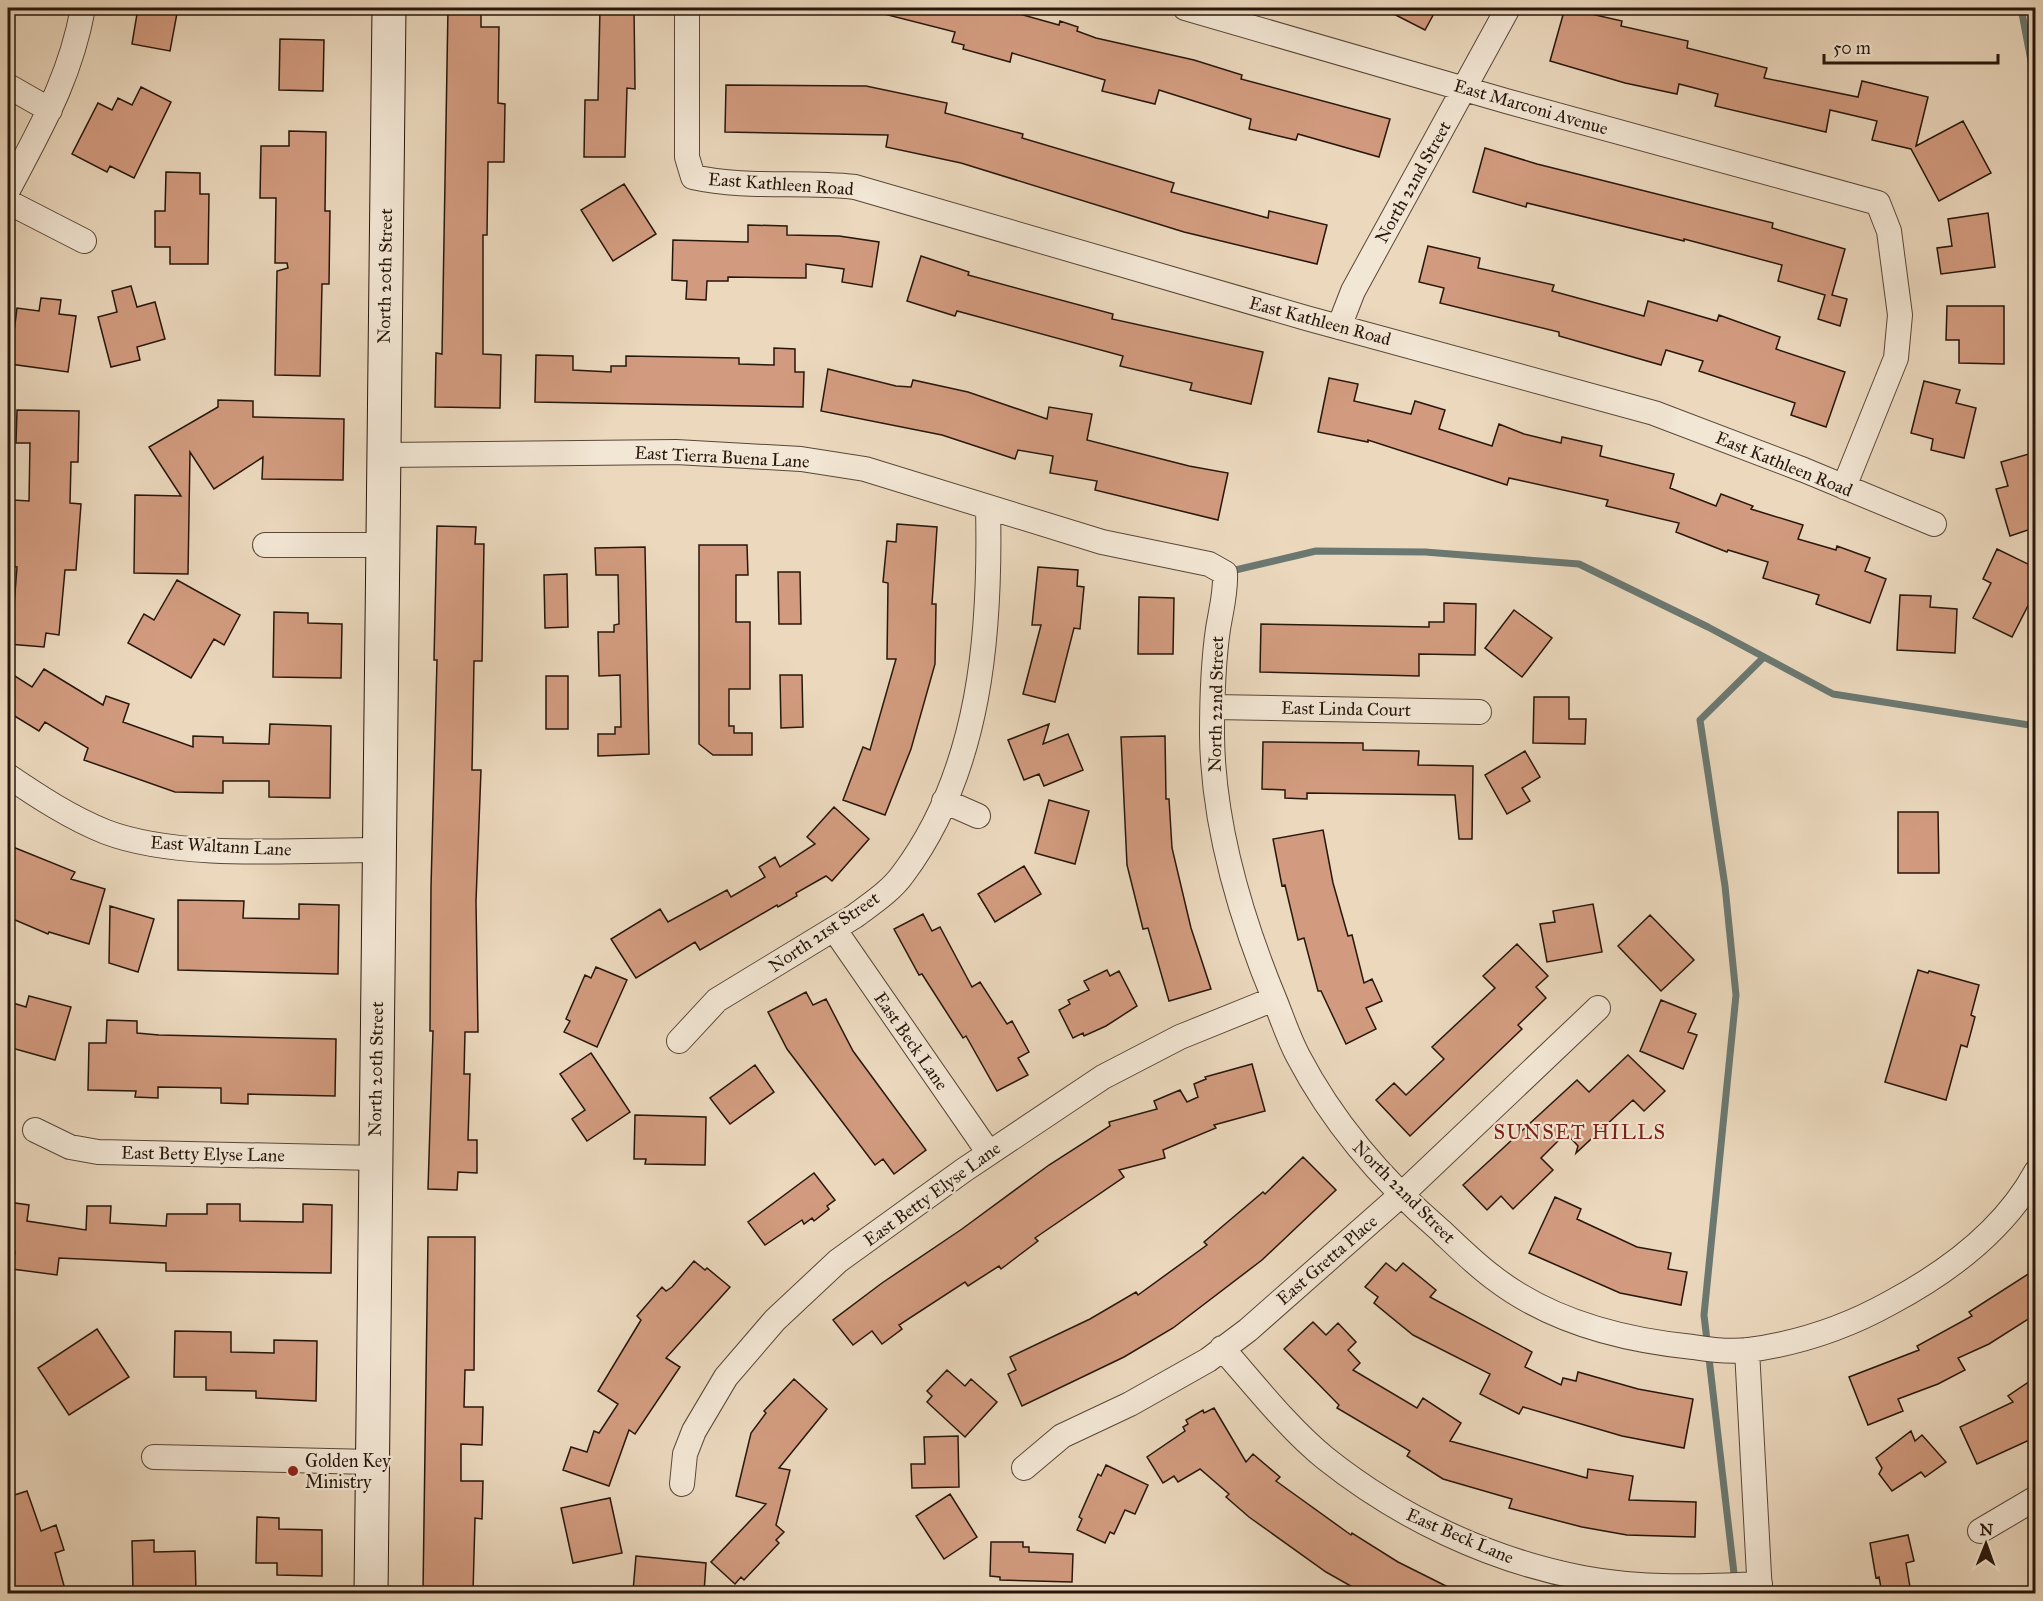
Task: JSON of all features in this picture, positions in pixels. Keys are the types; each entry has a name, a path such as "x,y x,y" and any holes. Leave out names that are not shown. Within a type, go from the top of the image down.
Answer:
{"street":[{"path":"8,190 50,110 73,56 83,8"},
{"name":"North 20th Street","path":"371,1593 389,8"},
{"name":"East Kathleen Road","path":"687,8 687,157 693,177 724,184 822,183 855,187 1339,327 1654,413 1934,524"},
{"name":"East Marconi Avenue","path":"1185,8 1878,203 1889,231 1900,315 1896,358 1844,487"},
{"name":"North 22nd Street","path":"1339,327 1353,291 1508,8"},
{"path":"8,86 50,110"},
{"path":"8,202 84,241"},
{"name":"East Tierra Buena Lane","path":"383,454 676,452 770,456 865,469 1102,542 1209,564 1225,573"},
{"name":"North 21st Street","path":"679,1041 717,1000 834,929 874,901 902,876 931,831 961,760 975,704 982,660 989,576 988,507"},
{"path":"265,545 382,545"},
{"name":"North 22nd Street","path":"1225,573 1226,588 1218,630 1213,707 1215,789 1230,862 1251,944 1297,1055 1346,1133 1401,1195 1495,1279 1575,1323 1666,1344 1719,1350 1747,1350"},
{"name":"East Linda Court","path":"1213,707 1479,712"},
{"name":"East Waltann Lane","path":"8,776 76,818 108,832 147,844 218,850 378,850"},
{"path":"944,801 978,816"},
{"name":"East Beck Lane","path":"834,929 989,1153"},
{"name":"East Betty Elyse Lane","path":"682,1484 685,1454 694,1431 726,1377 775,1320 838,1262 989,1153 1103,1077 1180,1037 1274,999"},
{"name":"East Gretta Place","path":"1024,1468 1062,1436 1130,1404 1208,1360 1328,1262 1598,1008"},
{"name":"East Betty Elyse Lane","path":"35,1130 70,1147 98,1152 376,1158"},
{"path":"1760,1589 1747,1350 1850,1325 1917,1289 1976,1246 2022,1197 2036,1172"},
{"name":"East Beck Lane","path":"1222,1348 1324,1457 1399,1510 1450,1535 1520,1561 1583,1578 1760,1589"},
{"path":"154,1457 372,1462"},
{"path":"1980,1531 2036,1498"}],"building":[{"path":"138,8 178,8 170,51 132,44"},
{"path":"448,8 481,8 481,27 499,27 498,103 505,104 504,162 488,162 487,235 483,235 483,354 501,355 500,408 435,407 436,353 442,354"},
{"path":"600,8 634,8 635,89 627,88 625,157 584,157 585,100 598,100"},
{"path":"885,8 998,8 1059,25 1060,21 1078,27 1077,31 1096,38 1194,60 1242,75 1241,79 1390,119 1379,157 1298,134 1296,140 1249,129 1251,119 1159,90 1155,104 1102,91 1105,80 1012,53 1010,62 963,49 964,45 952,42 955,32 884,14"},
{"path":"1382,8 1437,8 1425,30"},
{"path":"1565,8 1622,21 1621,26 1688,41 1687,48 1767,68 1764,78 1858,97 1862,81 1928,97 1916,146 1963,121 1991,173 1939,201 1911,149 1872,140 1877,121 1830,110 1826,132 1715,106 1718,94 1679,84 1677,94 1625,83 1550,61"},
{"path":"280,39 324,40 323,91 279,90"},
{"path":"726,85 866,86 947,103 945,113 1023,134 1022,138 1174,183 1171,192 1268,218 1269,211 1327,225 1317,264 1184,232 961,163 886,147 888,135 725,132"},
{"path":"141,87 171,102 134,178 110,166 107,172 72,154 98,103 112,110 118,98 132,105"},
{"path":"289,131 326,132 325,211 330,211 329,284 322,284 320,376 275,375 277,271 288,268 287,263 275,263 276,198 260,198 261,146 289,146"},
{"path":"1485,148 1537,164 1773,223 1772,228 1845,249 1832,295 1847,299 1840,326 1818,319 1825,295 1778,281 1782,265 1684,239 1684,241 1527,203 1526,207 1473,192"},
{"path":"166,172 200,173 200,194 209,194 208,264 170,264 170,247 155,247 155,211 165,211"},
{"path":"624,184 656,234 613,261 581,210"},
{"path":"1988,213 1995,267 1941,274 1937,248 1952,246 1948,219"},
{"path":"748,225 787,226 787,235 839,236 879,242 872,287 842,282 844,269 806,264 806,278 728,277 728,281 707,281 706,300 686,299 687,281 672,280 673,240 748,242"},
{"path":"1428,246 1480,258 1478,268 1554,285 1552,291 1644,316 1648,301 1717,321 1719,315 1780,337 1776,349 1845,372 1826,427 1791,415 1795,403 1699,371 1703,361 1666,350 1661,365 1559,336 1559,332 1440,303 1444,288 1419,282"},
{"path":"921,256 969,272 968,275 1113,314 1112,319 1263,352 1251,404 1190,390 1192,383 1120,366 1123,356 957,311 955,316 907,301"},
{"path":"131,286 137,307 155,302 165,339 137,347 140,360 111,367 98,317 117,312 112,291"},
{"path":"41,298 61,300 59,314 76,316 68,372 10,364 17,308 39,311"},
{"path":"1947,306 2004,306 2004,364 1959,363 1959,340 1946,340"},
{"path":"774,348 795,349 795,372 804,372 803,407 535,402 536,355 573,356 573,370 611,372 611,366 626,366 626,356 739,358 739,364 774,365"},
{"path":"828,369 896,386 911,387 913,380 968,392 1047,419 1049,407 1092,414 1087,440 1189,466 1228,473 1218,520 1095,490 1097,481 1050,473 1053,456 1018,450 1015,459 942,435 821,411"},
{"path":"1329,378 1358,384 1354,401 1411,414 1415,401 1445,410 1439,429 1492,446 1499,424 1524,434 1561,443 1562,437 1602,446 1600,456 1674,474 1670,488 1716,506 1721,494 1753,506 1751,509 1803,525 1798,539 1836,550 1837,546 1870,558 1865,571 1886,579 1870,623 1816,604 1819,595 1763,578 1768,562 1728,550 1727,552 1676,532 1679,523 1606,506 1608,500 1509,478 1507,485 1368,440 1368,442 1318,432"},
{"path":"1924,381 1960,390 1956,403 1976,408 1964,458 1931,450 1933,439 1911,433"},
{"path":"218,400 253,401 253,417 344,419 343,480 262,479 263,457 214,489 190,452 188,574 134,573 135,495 181,496 149,447 218,407"},
{"path":"17,410 79,411 78,462 71,462 70,503 81,504 76,570 65,570 59,635 46,633 44,647 8,644 8,619 13,619 17,567 9,566 13,500 29,501 30,443 16,443"},
{"path":"2036,452 2036,512 2030,513 2034,528 2010,536 1996,489 2008,486 2001,462"},
{"path":"897,524 937,527 932,604 936,604 935,664 911,749 885,815 843,800 863,747 870,750 896,659 887,659 888,583 883,582 887,541 896,542"},
{"path":"437,526 476,527 475,544 484,544 482,661 474,661 472,770 481,770 476,901 478,1032 465,1032 464,1074 470,1074 468,1140 477,1140 477,1173 458,1172 457,1190 428,1189 433,1031 430,1031 431,887 437,660 434,660"},
{"path":"699,545 747,545 748,575 736,575 736,622 750,622 750,689 729,689 729,726 734,726 734,733 752,733 752,755 713,755 699,744"},
{"path":"645,547 649,754 598,756 598,734 615,734 615,727 621,727 620,675 599,676 598,632 614,632 614,625 619,624 618,575 596,575 595,548"},
{"path":"1997,549 2036,568 2036,590 2012,637 1973,618 1991,583 1983,579"},
{"path":"1038,567 1078,570 1077,586 1084,587 1080,629 1074,628 1055,702 1023,694 1041,625 1032,625"},
{"path":"778,572 800,572 801,624 779,624"},
{"path":"567,574 568,627 545,628 544,575"},
{"path":"177,580 240,615 224,645 214,639 191,678 128,643 144,614 154,620"},
{"path":"1900,595 1931,596 1930,607 1957,609 1955,653 1897,650"},
{"path":"1139,597 1174,598 1173,654 1138,654"},
{"path":"1444,603 1476,604 1475,655 1419,654 1419,676 1260,672 1261,624 1429,627 1429,622 1444,622"},
{"path":"1514,610 1552,638 1522,677 1485,648"},
{"path":"274,612 308,613 308,623 342,624 341,678 273,677"},
{"path":"44,669 103,705 106,696 129,704 123,722 193,747 193,736 223,737 223,743 269,744 270,724 331,726 330,798 269,797 269,781 223,781 223,793 175,792 84,760 88,748 45,722 39,731 8,712 8,688 15,676 32,687"},
{"path":"780,675 802,675 803,727 781,728"},
{"path":"546,676 568,676 568,729 546,729"},
{"path":"1534,697 1569,697 1569,719 1586,719 1585,744 1533,743"},
{"path":"1049,724 1043,744 1068,734 1083,770 1044,786 1039,774 1024,780 1008,740"},
{"path":"1165,736 1166,799 1169,799 1172,848 1191,928 1211,989 1169,1001 1148,928 1143,929 1127,865 1121,737"},
{"path":"1263,742 1363,743 1363,750 1419,751 1418,765 1473,766 1472,839 1459,839 1455,795 1307,793 1307,799 1285,798 1285,790 1262,789"},
{"path":"1525,751 1540,777 1522,788 1530,801 1507,814 1485,775"},
{"path":"1049,800 1089,811 1075,864 1035,853"},
{"path":"834,807 869,839 832,881 826,876 796,893 797,896 778,907 777,905 700,950 695,942 636,978 611,939 660,909 668,922 727,890 731,897 765,877 759,867 775,857 780,867 815,844 807,837"},
{"path":"1898,812 1938,812 1939,873 1898,873"},
{"path":"1323,830 1333,883 1348,936 1352,935 1364,983 1372,979 1382,1001 1366,1008 1376,1029 1346,1044 1321,991 1318,991 1304,938 1298,940 1285,885 1282,886 1273,839"},
{"path":"8,845 75,872 71,879 105,889 89,944 49,932 48,934 8,917"},
{"path":"1024,866 1041,894 995,922 978,894"},
{"path":"178,900 244,901 243,918 299,919 299,904 339,905 338,974 178,970"},
{"path":"1593,904 1602,952 1547,962 1540,924 1555,922 1553,911"},
{"path":"110,906 154,919 138,972 109,963"},
{"path":"923,914 932,931 940,927 972,987 980,982 1007,1024 1012,1021 1029,1052 1018,1058 1028,1075 997,1091 966,1036 963,1038 922,974 919,975 894,929"},
{"path":"1650,915 1694,960 1661,991 1618,946"},
{"path":"1517,944 1548,976 1536,987 1546,998 1518,1025 1522,1029 1410,1136 1376,1100 1394,1083 1406,1095 1444,1059 1432,1047 1495,988 1483,976"},
{"path":"596,967 627,980 597,1047 564,1032 570,1021 566,1019 585,975 591,978"},
{"path":"1107,970 1110,976 1119,971 1137,1006 1106,1026 1084,1036 1083,1033 1073,1038 1059,1010 1070,1004 1068,1000 1089,990 1084,981"},
{"path":"1918,970 1979,985 1971,1015 1975,1017 1967,1047 1961,1045 1946,1100 1885,1082"},
{"path":"806,992 813,1005 826,999 853,1051 926,1150 894,1174 883,1159 875,1165 787,1049 768,1012"},
{"path":"29,996 71,1007 55,1060 8,1047 8,1024 13,1003 26,1007"},
{"path":"1661,1000 1696,1014 1688,1032 1697,1035 1683,1069 1640,1051"},
{"path":"107,1020 137,1021 137,1033 159,1035 336,1039 335,1096 248,1094 248,1104 221,1103 221,1088 158,1087 158,1098 135,1097 136,1091 88,1090 89,1043 106,1043"},
{"path":"591,1053 630,1112 587,1141 572,1119 585,1110 560,1074"},
{"path":"1628,1055 1665,1091 1644,1111 1633,1100 1576,1153 1578,1146 1566,1133 1541,1158 1553,1170 1513,1209 1501,1196 1487,1210 1463,1185 1577,1080 1589,1092"},
{"path":"1252,1064 1265,1111 1214,1125 1216,1128 1163,1150 1165,1158 1119,1170 1124,1177 1035,1238 1038,1241 1001,1269 999,1266 968,1286 965,1282 899,1325 902,1329 882,1344 872,1331 853,1345 833,1320 1049,1165 1110,1126 1109,1122 1157,1109 1154,1101 1180,1090 1187,1102 1198,1097 1194,1084 1206,1079 1205,1077"},
{"path":"755,1065 774,1092 730,1124 710,1098"},
{"path":"635,1115 706,1117 705,1165 645,1164 646,1159 634,1159"},
{"path":"1303,1157 1336,1190 1262,1260 1173,1328 1124,1357 1022,1406 1008,1374 1016,1370 1010,1357 1090,1319 1136,1292 1138,1295 1207,1245 1204,1242 1263,1192 1265,1194"},
{"path":"814,1173 835,1200 827,1206 829,1209 814,1221 812,1218 804,1224 802,1220 765,1245 748,1222"},
{"path":"1555,1197 1581,1209 1577,1219 1637,1247 1671,1253 1668,1269 1687,1272 1681,1305 1620,1293 1529,1253"},
{"path":"8,1202 29,1205 27,1221 86,1230 87,1206 111,1206 110,1223 166,1226 167,1214 207,1214 207,1204 240,1204 240,1221 303,1222 303,1204 332,1205 331,1273 166,1271 166,1263 59,1258 57,1275 12,1269 15,1252 8,1251"},
{"path":"428,1237 475,1237 474,1370 465,1370 464,1407 483,1407 482,1445 461,1444 461,1481 483,1481 482,1519 475,1518 473,1593 423,1592"},
{"path":"694,1261 705,1270 707,1268 730,1287 666,1358 680,1367 635,1434 629,1430 609,1486 563,1470 571,1447 587,1452 594,1431 599,1433 618,1404 598,1391 641,1320 637,1316 662,1287 666,1291 672,1287"},
{"path":"1386,1263 1396,1271 1403,1263 1436,1290 1430,1297 1532,1352 1525,1367 1561,1385 1563,1378 1576,1381 1578,1372 1638,1389 1693,1399 1684,1448 1622,1436 1523,1407 1519,1414 1480,1394 1490,1374 1413,1335 1374,1303 1378,1297 1365,1287"},
{"path":"2036,1269 2036,1314 1989,1344 1958,1358 1965,1370 1938,1384 1898,1399 1903,1411 1868,1425 1849,1377 1919,1350 1917,1346 1972,1316 1969,1312"},
{"path":"1313,1322 1326,1335 1338,1323 1356,1342 1348,1350 1360,1363 1353,1370 1417,1408 1423,1398 1461,1423 1450,1441 1587,1478 1588,1469 1633,1476 1629,1500 1696,1502 1695,1537 1627,1535 1582,1527 1509,1508 1512,1499 1443,1479 1407,1456 1410,1451 1337,1408 1339,1405 1284,1349"},
{"path":"97,1329 129,1377 69,1415 38,1368"},
{"path":"175,1331 231,1332 231,1352 274,1353 274,1340 317,1341 316,1401 256,1398 256,1391 206,1390 206,1377 174,1377"},
{"path":"947,1370 965,1386 971,1379 997,1402 965,1437 927,1402 932,1396 927,1391"},
{"path":"2036,1377 2036,1437 1977,1464 1960,1427 2013,1402 2008,1396"},
{"path":"794,1379 827,1409 779,1468 790,1470 776,1525 784,1532 776,1540 779,1543 744,1580 741,1577 735,1584 711,1562 766,1504 736,1496 751,1433 766,1413 764,1411"},
{"path":"1214,1408 1246,1462 1253,1454 1280,1477 1276,1481 1351,1535 1352,1533 1398,1562 1460,1593 1363,1593 1326,1572 1249,1517 1226,1497 1229,1494 1200,1469 1178,1482 1174,1476 1163,1483 1147,1457 1185,1431 1183,1427 1188,1424 1186,1420 1203,1410 1204,1413"},
{"path":"1911,1431 1915,1441 1922,1435 1946,1462 1925,1477 1921,1472 1892,1491 1879,1474 1882,1468 1876,1458"},
{"path":"958,1436 959,1487 912,1488 911,1464 925,1464 924,1437"},
{"path":"1106,1465 1148,1485 1135,1514 1125,1510 1114,1534 1110,1532 1105,1543 1077,1530 1082,1519 1079,1517 1098,1474 1101,1476"},
{"path":"27,1491 41,1531 56,1525 64,1550 55,1553 66,1593 8,1593 8,1497"},
{"path":"950,1494 977,1537 944,1559 916,1516"},
{"path":"610,1498 622,1553 573,1563 561,1508"},
{"path":"257,1517 279,1518 279,1529 322,1530 322,1576 277,1575 277,1563 256,1563"},
{"path":"1908,1535 1914,1561 1906,1563 1911,1593 1882,1593 1879,1577 1876,1578 1870,1543"},
{"path":"154,1540 154,1552 195,1551 196,1593 157,1593 156,1589 133,1589 132,1541"},
{"path":"991,1542 1023,1542 1023,1547 1029,1547 1029,1552 1073,1554 1072,1582 1000,1580 1000,1577 990,1576"},
{"path":"636,1556 706,1563 704,1593 633,1591"}],"waterway":[{"path":"2021,8 2036,87"},
{"path":"1227,572 1316,551 1425,552 1579,564 1708,627 1833,694 2036,726"},
{"path":"1735,1582 1704,1315 1736,995 1725,886 1700,720 1764,657"}],"place":[{"name":"Golden Key Ministry","path":"293,1471"}],"district":[{"name":"SUNSET HILLS","path":"1580,1132"}]}
